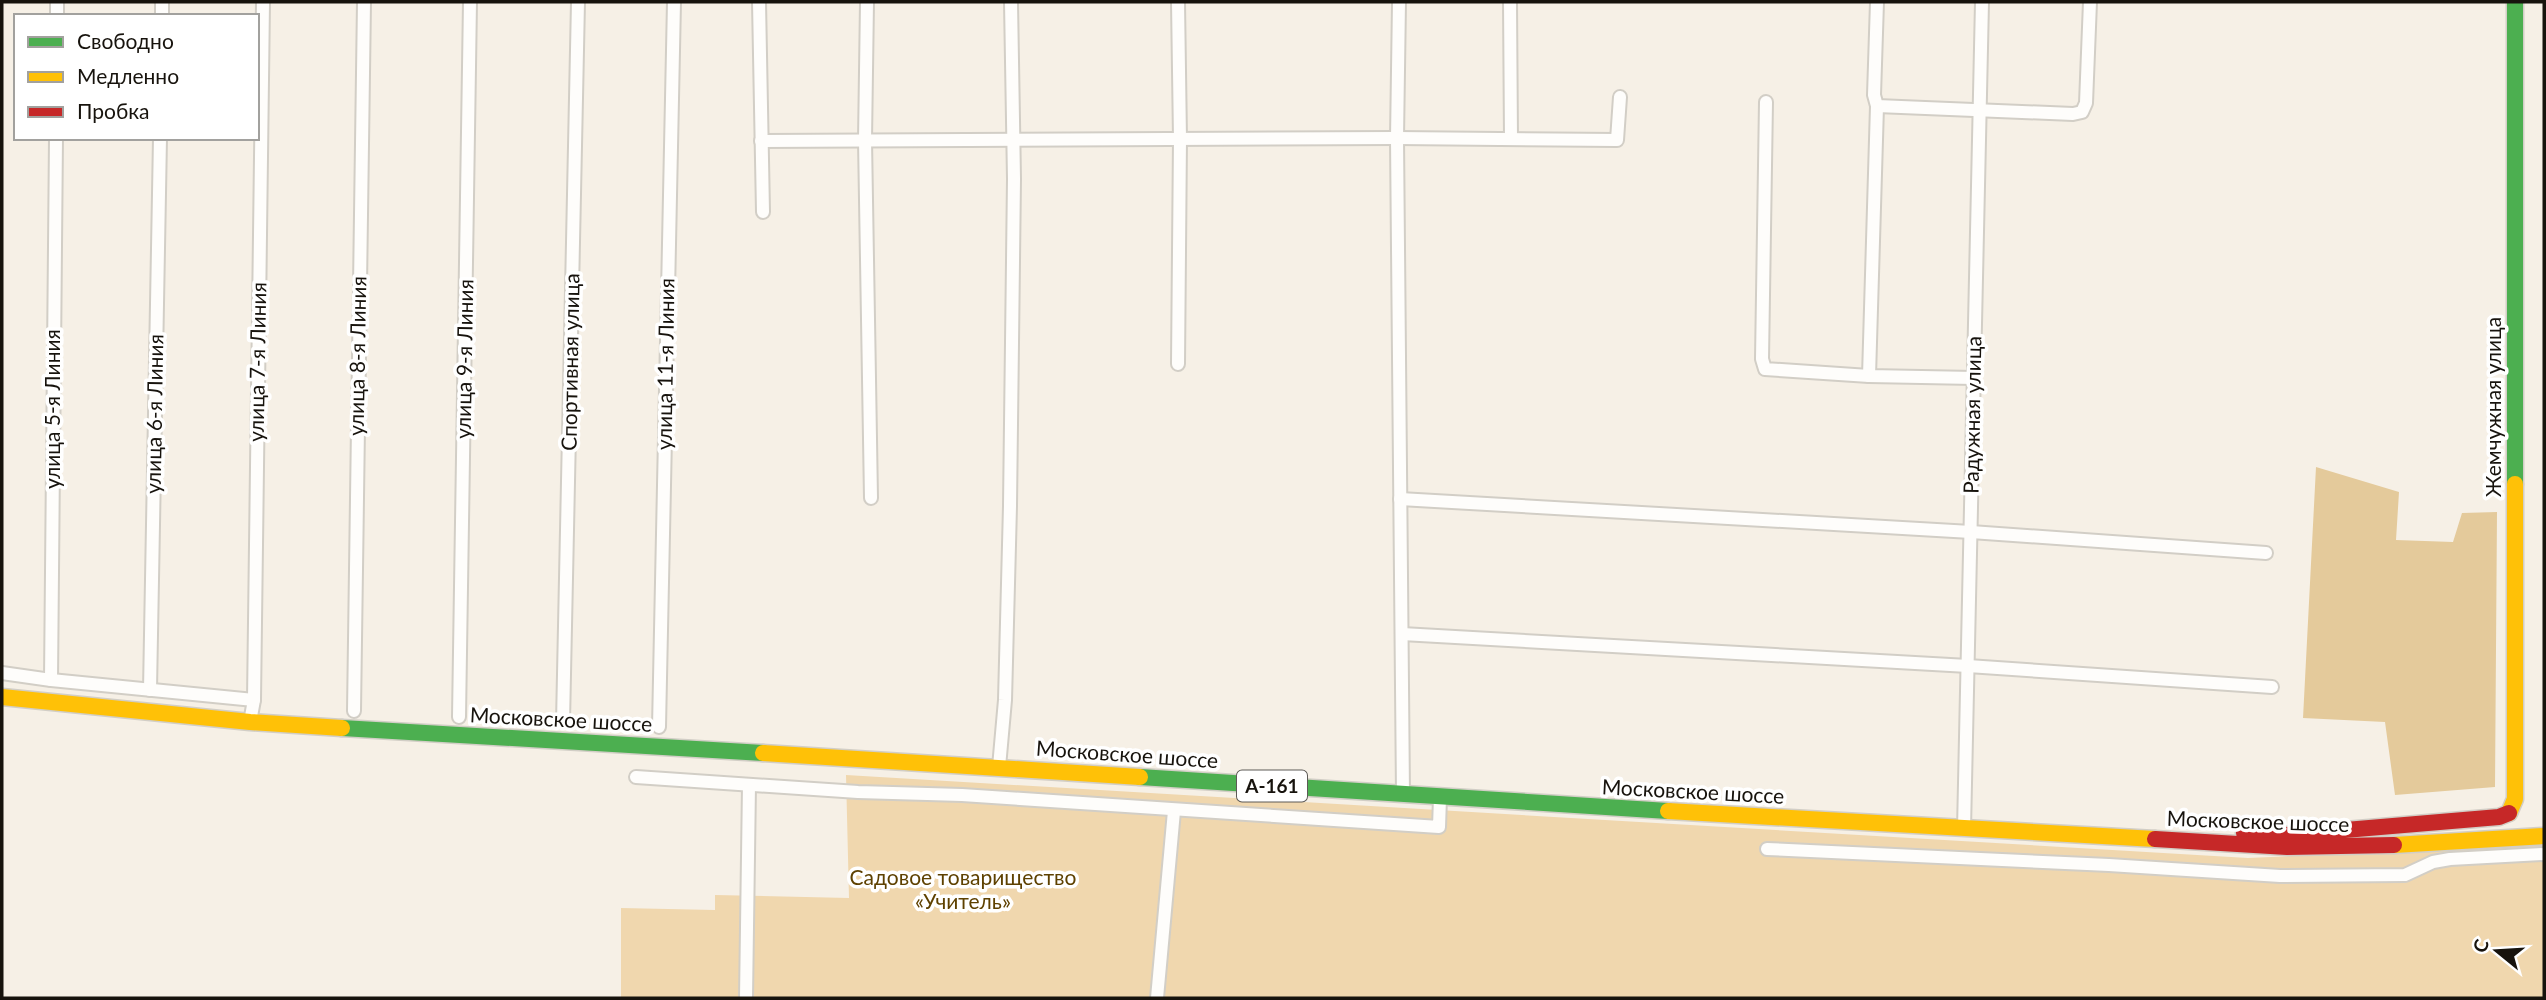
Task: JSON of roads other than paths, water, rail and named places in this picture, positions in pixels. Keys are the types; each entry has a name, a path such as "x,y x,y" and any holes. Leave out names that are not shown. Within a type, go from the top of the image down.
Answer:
{"main road":[{"name":"Жемчужная улица","path":"1964,824 2285,835 2499,817 2511,811 2515,799 2515,2"},
{"name":"Московское шоссе","path":"2,697 250,722 999,767 1440,798 1964,824 2287,847 2410,845 2544,836"}],"street":[{"name":"улица 7-я Линия","path":"250,722 254,700 263,2"},
{"name":"улица 8-я Линия","path":"354,711 363,2"},
{"name":"улица 9-я Линия","path":"459,717 470,2"},
{"name":"Спортивная улица","path":"564,722 578,2"},
{"name":"улица 11-я Линия","path":"659,727 674,2"},
{"path":"759,2 763,212"},
{"path":"867,2 866,140 871,498"},
{"path":"999,767 1005,699 1010,506 1014,192 1011,2"},
{"path":"1178,2 1181,139 1178,364"},
{"path":"1399,2 1397,138 1403,795"},
{"path":"1510,2 1511,139"},
{"path":"1869,376 1877,106 1874,96 1877,2"},
{"name":"Радужная улица","path":"1964,824 1982,2"},
{"path":"1877,106 2073,114 2082,112 2086,103 2090,2"},
{"path":"761,141 1397,138 1617,140 1620,97"},
{"path":"1766,102 1762,359 1765,369 1869,376 1974,378"},
{"name":"улица 5-я Линия","path":"51,680 55,140"},
{"name":"улица 6-я Линия","path":"150,690 160,140"},
{"path":"1401,499 1971,532 2266,553"},
{"path":"1402,634 1968,666 2272,687"},
{"path":"2,673 254,700"},
{"path":"636,777 975,796 1439,827 1440,798"},
{"path":"746,998 749,785"},
{"path":"1157,998 1174,811"},
{"path":"1767,849 2109,864 2280,876 2405,875 2433,862 2450,859 2544,855"}],"park label":[{"name":"Садовое товарищество «Учитель»","path":"963,890"}]}
